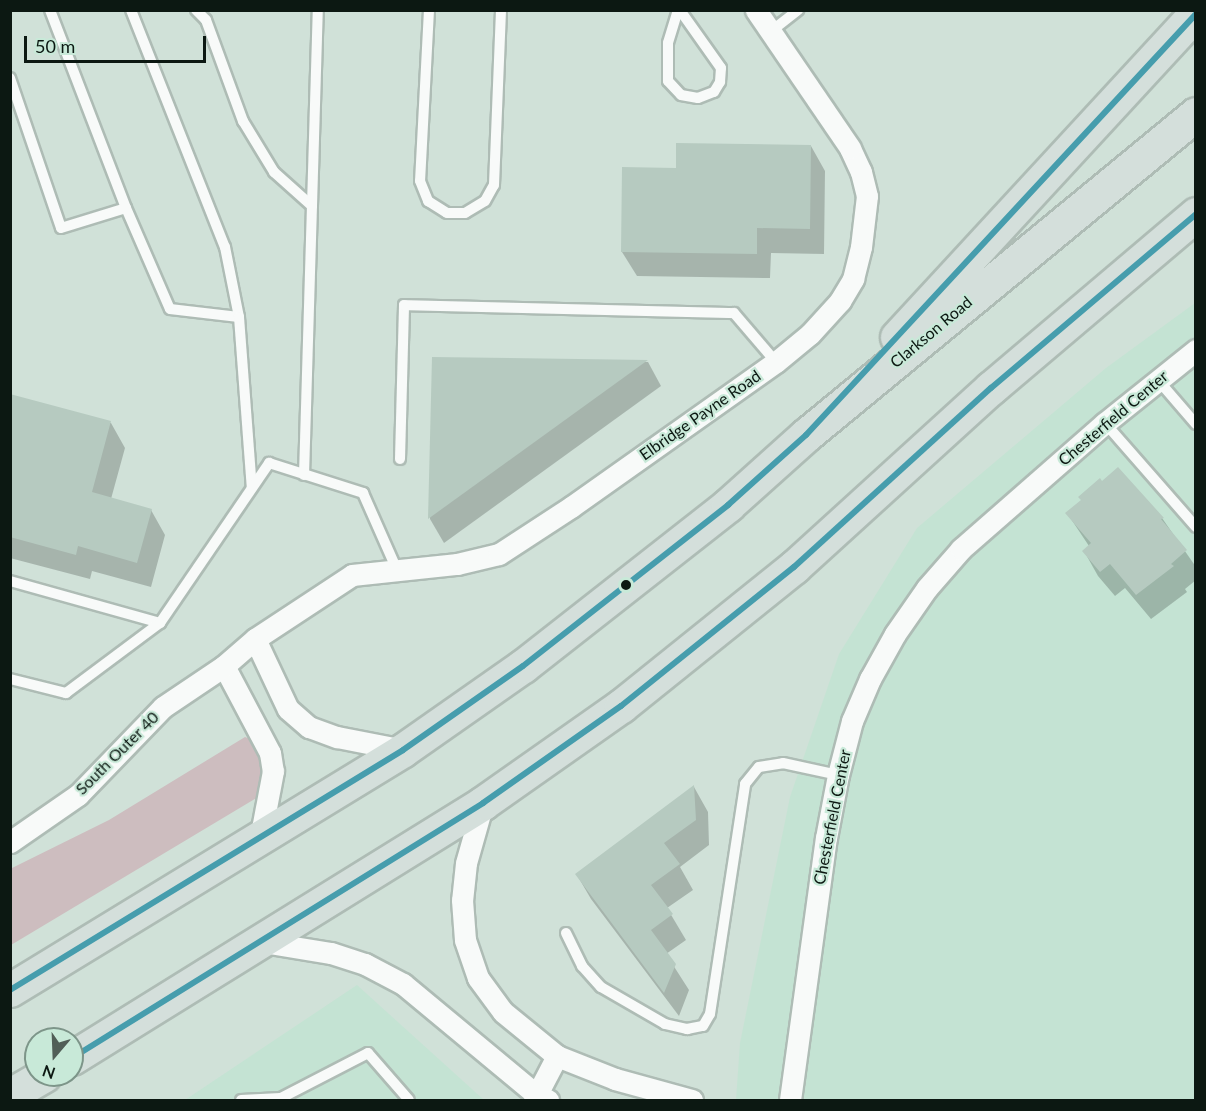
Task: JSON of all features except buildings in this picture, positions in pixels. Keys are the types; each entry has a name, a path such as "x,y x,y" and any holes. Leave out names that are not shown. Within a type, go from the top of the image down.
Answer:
{"main road":[{"path":"806,435 1196,13"},
{"name":"Clarkson Road","path":"10,990 403,750 523,666 626,588 728,505 806,435 1196,114"},
{"path":"84,1051 483,803 621,706 794,567 1065,324 1196,214"},
{"path":"10,1095 24,1087"}],"street":[{"name":"Elbridge Payne Road","path":"255,639 352,575 457,564 499,554 571,507 776,362 810,334 840,301 853,279 861,247 867,196 861,172 850,148 756,10"},
{"name":"Chesterfield Center","path":"790,1101 826,838 838,775 852,721 870,679 895,634 927,588 961,549 1105,423 1196,350"},
{"path":"255,639 288,709 309,727 337,737 403,750"},
{"name":"South Outer 40","path":"10,842 78,795 163,707 224,666 255,639"},
{"path":"224,666 270,753 273,771 260,839"},
{"path":"483,803 466,862 462,900 465,940 478,978 503,1012 557,1056 615,1079 692,1101"},
{"path":"262,942 332,953 365,964 403,984 540,1099 557,1056"}],"lane":[{"path":"50,10 126,208 170,309 238,317"},
{"path":"131,10 225,247 238,317 252,488"},
{"path":"196,10 206,20 243,121 274,172 312,206"},
{"path":"304,475 318,10"},
{"path":"429,10 420,181 428,201 447,213 465,213 485,201 494,185 501,10"},
{"path":"679,10 721,68 720,82 714,92 698,98 681,95 668,81 668,43 679,10"},
{"path":"770,32 798,10"},
{"path":"10,78 61,228 126,208"},
{"path":"400,459 404,305 734,313 776,362"},
{"path":"1158,380 1196,424"},
{"path":"1105,423 1196,527"},
{"path":"10,679 66,693 160,623 268,463 363,493 397,570"},
{"path":"10,581 160,623"},
{"path":"566,933 582,966 601,987 665,1024 687,1029 703,1026 710,1014 745,784 759,767 783,763 838,775"},
{"path":"241,1101 281,1098 368,1053 409,1101"}],"shaded area":[{"path":"1195,303 1195,1100 736,1100 740,1043 790,797 839,654 917,528 1106,368"},
{"path":"245,737 262,744 273,788 11,945 10,869 109,820"},
{"path":"357,985 484,1100 185,1100"}],"transit line":[{"path":"10,990 403,750 523,666 728,505 806,435 1196,14"},
{"path":"84,1051 483,803 621,706 794,567 991,388 1196,214"}]}
